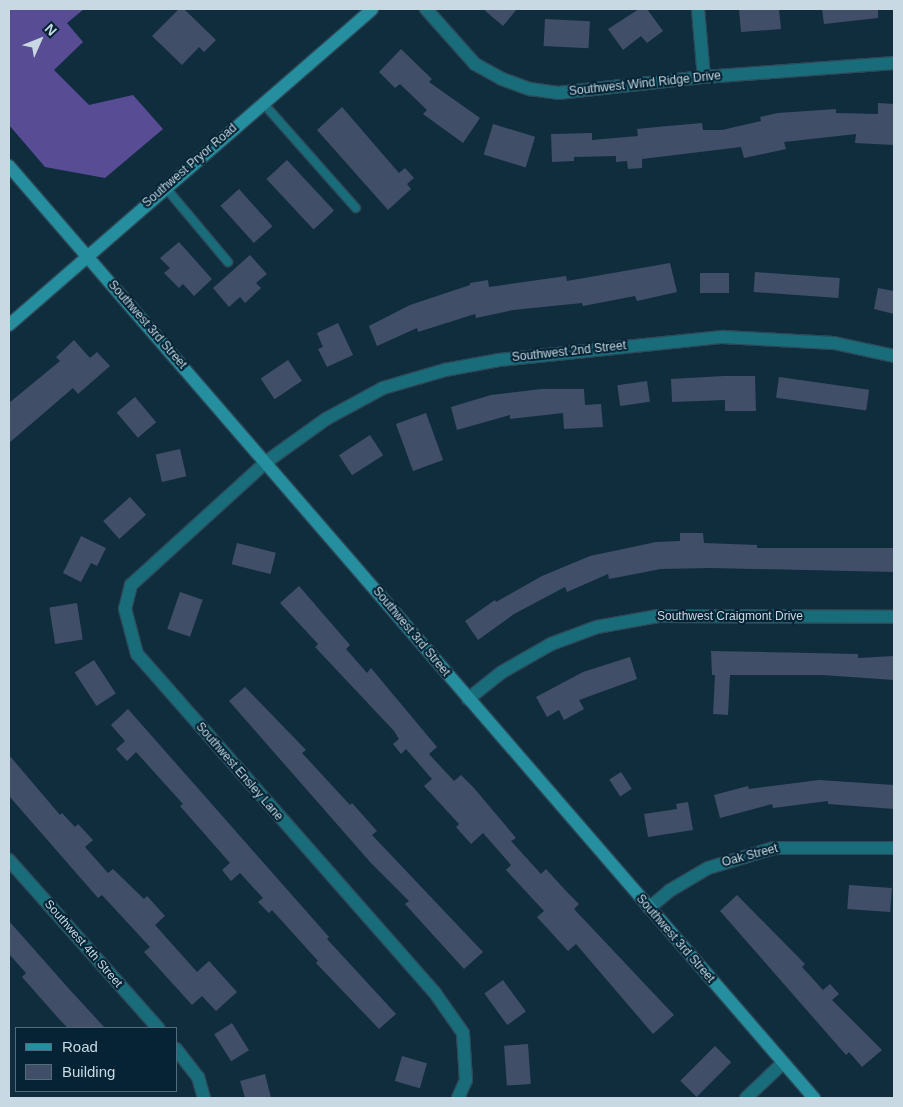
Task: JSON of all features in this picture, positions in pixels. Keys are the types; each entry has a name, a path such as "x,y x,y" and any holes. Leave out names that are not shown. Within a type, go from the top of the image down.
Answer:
{"main road":[{"name":"Southwest Pryor Road","path":"9,325 165,187 372,9"},
{"name":"Southwest 3rd Street","path":"9,166 814,1098"}],"street":[{"name":"Southwest Wind Ridge Drive","path":"426,9 475,64 502,79 530,89 558,93 704,77 894,63"},
{"path":"698,9 704,77"},
{"name":"Southwest 2nd Street","path":"266,462 367,395 444,370 498,360 723,337 834,343 894,356"},
{"name":"Southwest Ensley Lane","path":"266,462 131,585 125,609 137,654 435,994 463,1033 466,1080 458,1098"},
{"name":"Southwest Craigmont Drive","path":"468,699 502,672 551,644 597,627 658,616 894,617"},
{"name":"Oak Street","path":"649,908 669,892 708,868 774,848 894,848"},
{"name":"Southwest 4th Street","path":"9,860 157,1027"},
{"path":"178,1053 198,1078 204,1098"},
{"path":"746,1098 783,1063"}],"lane":[{"path":"263,103 356,208"},
{"path":"165,187 228,262"}],"shaded area":[{"path":"9,9 84,9 67,23 83,42 54,70 89,105 133,95 163,129 105,178 45,167 9,125"}],"building":[{"path":"179,9 184,9 216,40 204,52 199,47 182,65 152,36"},
{"path":"483,9 517,9 503,26"},
{"path":"639,9 647,9 663,31 647,43 641,36 623,50 608,29"},
{"path":"739,9 779,9 781,29 741,32"},
{"path":"822,9 878,9 878,18 824,24"},
{"path":"545,19 590,21 589,48 544,46"},
{"path":"401,49 432,79 429,82 480,118 463,143 423,114 427,110 400,84 395,88 379,72"},
{"path":"878,103 894,104 894,145 855,143 856,134 784,142 786,149 744,158 741,147 642,159 642,168 628,169 627,161 616,162 616,156 574,157 574,161 552,162 551,134 592,133 592,140 638,136 637,129 702,123 703,130 722,130 761,121 760,117 778,113 836,109 836,113 878,114"},
{"path":"342,107 399,173 405,168 414,178 407,184 411,189 388,210 317,130"},
{"path":"493,124 535,137 526,167 484,155"},
{"path":"287,160 334,210 314,230 267,179"},
{"path":"239,189 272,226 254,243 220,206"},
{"path":"179,242 212,279 194,296 183,284 179,288 164,273 170,268 160,258"},
{"path":"250,255 267,274 256,283 261,288 245,303 240,297 229,307 213,288"},
{"path":"670,263 677,292 637,301 635,296 583,306 582,303 513,310 476,318 475,314 418,332 417,328 377,346 369,326 410,305 470,285 470,283 488,280 489,287 566,276 567,281"},
{"path":"755,272 840,278 838,298 754,292"},
{"path":"700,273 729,273 729,293 700,293"},
{"path":"878,288 894,291 894,314 874,309"},
{"path":"338,323 353,355 327,367 318,349 323,347 317,333"},
{"path":"74,340 90,358 97,352 110,366 78,394 73,388 9,443 9,403 60,361 56,357"},
{"path":"288,360 302,381 275,399 261,378"},
{"path":"755,376 756,411 725,411 725,400 672,402 671,379"},
{"path":"779,377 869,390 866,410 776,398"},
{"path":"647,381 650,402 620,406 617,385"},
{"path":"541,389 584,389 585,405 601,404 603,427 564,429 563,413 510,419 510,415 457,430 451,407 491,395"},
{"path":"135,397 156,422 138,438 117,412"},
{"path":"426,413 443,460 413,471 396,424"},
{"path":"370,435 383,455 352,475 339,455"},
{"path":"180,449 186,476 162,482 156,455"},
{"path":"130,497 146,515 119,539 103,521"},
{"path":"680,533 703,533 704,543 757,545 757,548 894,548 894,572 711,568 661,569 609,579 608,574 567,592 565,587 514,614 478,640 465,621 495,600 496,602 542,576 590,556 656,542 680,541"},
{"path":"81,536 106,548 97,566 91,563 81,582 63,573"},
{"path":"237,543 276,553 270,574 232,564"},
{"path":"299,586 350,645 346,649 367,673 371,668 437,747 429,754 454,781 461,775 474,788 516,838 511,841 541,874 546,869 579,904 574,909 674,1015 653,1034 576,944 568,951 537,917 544,911 506,870 511,865 483,833 471,844 456,827 459,824 424,786 432,779 406,749 401,754 393,744 399,739 394,731 315,647 318,644 280,603"},
{"path":"180,592 203,600 190,637 167,629"},
{"path":"77,603 83,640 55,644 49,607"},
{"path":"711,651 858,654 858,658 894,656 894,680 822,675 730,675 728,715 713,714 715,675 712,675"},
{"path":"630,657 637,679 579,700 584,709 564,720 559,710 547,717 536,697 583,672"},
{"path":"94,660 116,694 96,706 75,673"},
{"path":"245,687 306,750 302,753 377,831 372,835 483,952 464,969 405,904 409,901 371,863 229,701"},
{"path":"128,709 329,937 327,939 396,1014 379,1029 316,963 318,961 272,910 269,913 258,902 263,898 240,873 231,881 222,870 230,863 180,806 183,804 136,752 127,761 116,749 125,741 111,725"},
{"path":"9,755 60,815 62,813 75,827 78,824 93,840 85,847 108,873 113,869 144,899 147,896 165,916 155,925 197,972 209,961 237,992 216,1011 202,996 192,1005 144,952 150,947 102,895 98,898 9,796"},
{"path":"621,772 632,789 620,796 609,780"},
{"path":"819,780 894,785 894,809 828,804 828,801 773,808 772,804 720,818 714,795 748,786 749,789"},
{"path":"688,802 693,830 648,837 644,814 677,809 676,804"},
{"path":"849,885 892,888 890,912 847,909"},
{"path":"737,895 805,964 802,967 823,990 830,984 839,994 832,1000 882,1050 862,1067 849,1052 846,1055 720,911"},
{"path":"9,921 104,1027 67,1027 22,977 26,973 9,954"},
{"path":"503,980 526,1012 507,1025 484,994"},
{"path":"232,1023 249,1050 231,1061 214,1034"},
{"path":"528,1044 531,1084 507,1086 504,1046"},
{"path":"715,1046 731,1062 697,1097 680,1081"},
{"path":"402,1056 427,1063 420,1088 395,1081"},
{"path":"265,1074 271,1098 245,1098 240,1081"}]}
